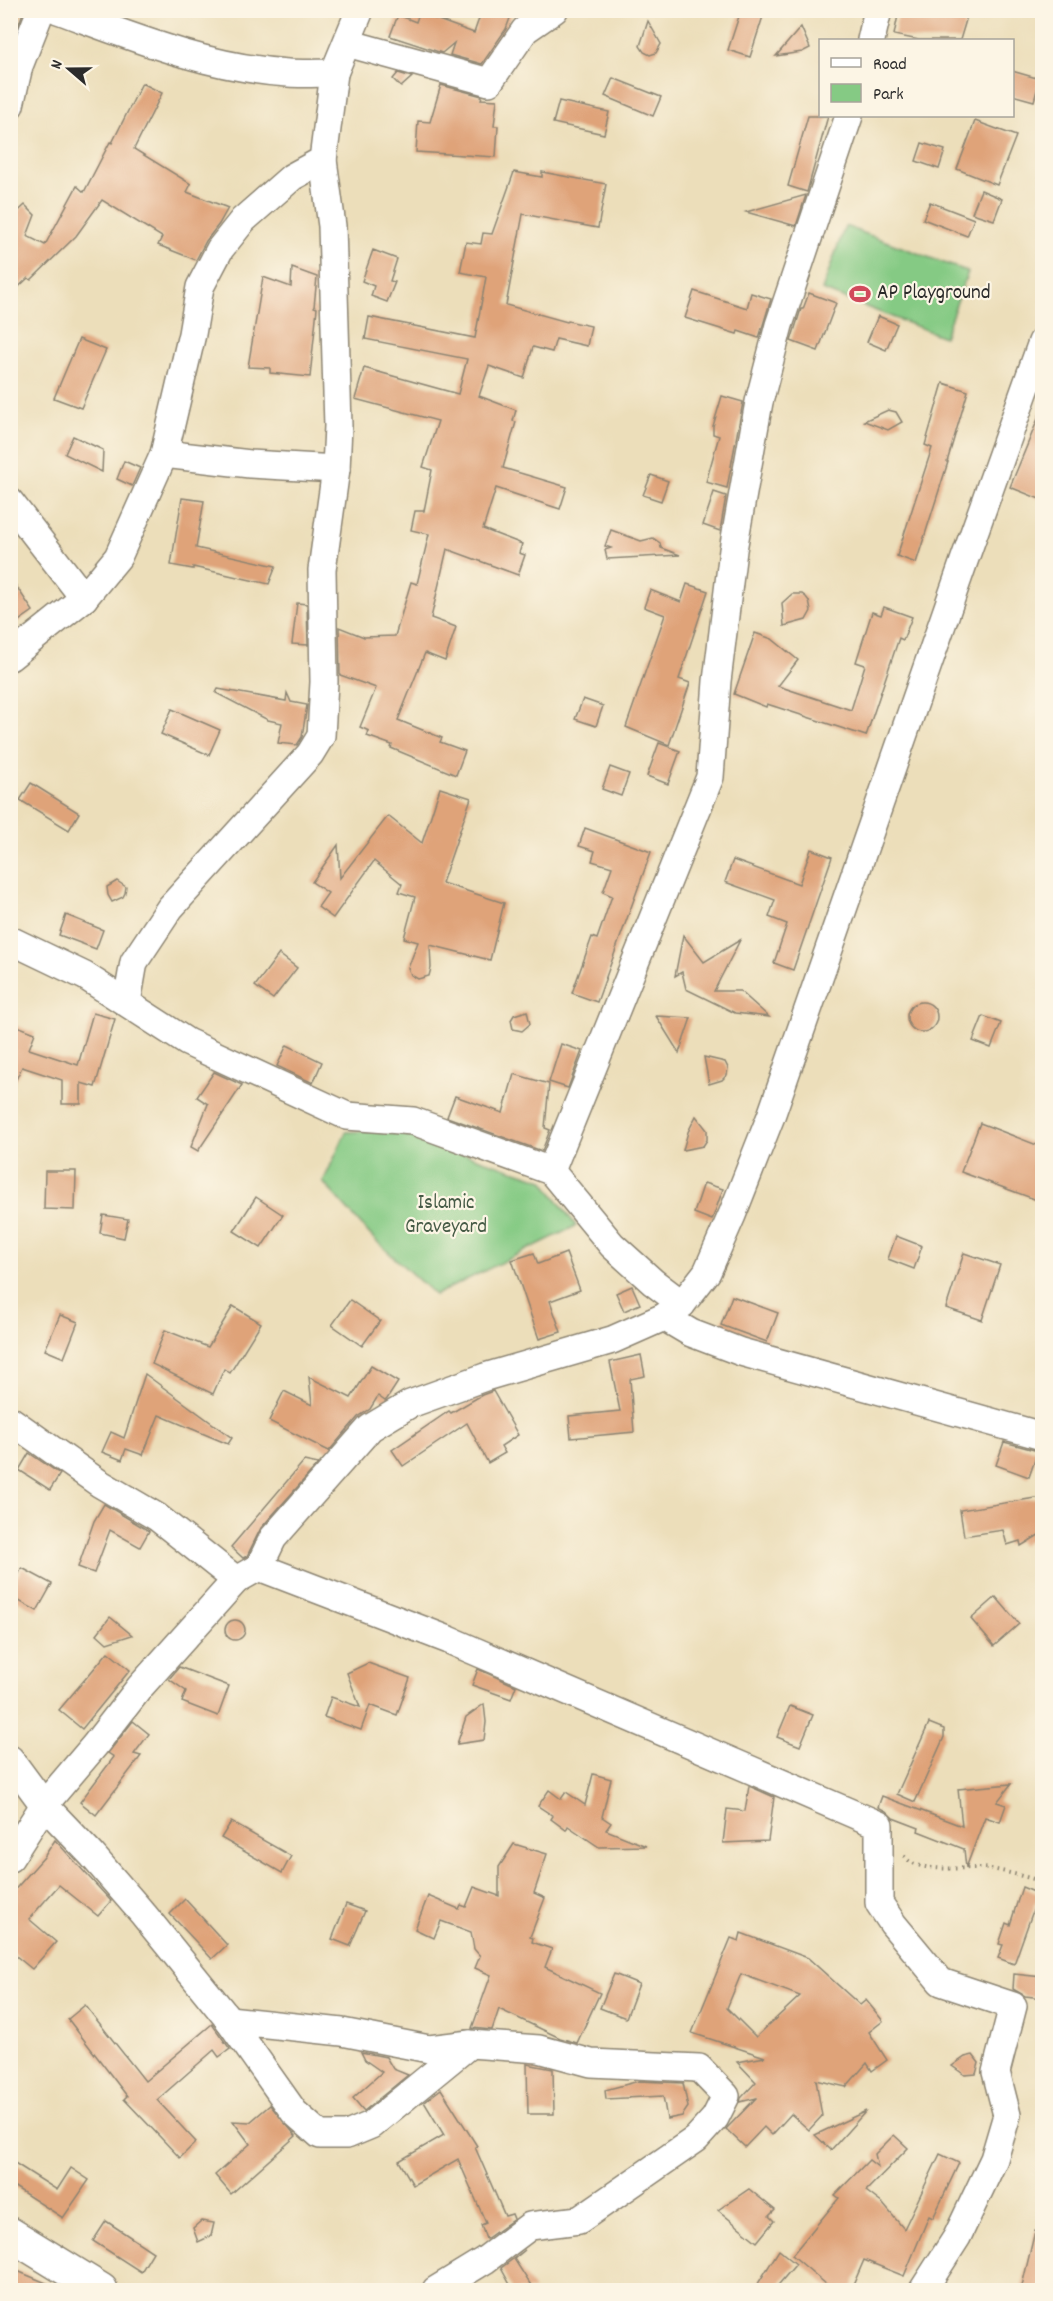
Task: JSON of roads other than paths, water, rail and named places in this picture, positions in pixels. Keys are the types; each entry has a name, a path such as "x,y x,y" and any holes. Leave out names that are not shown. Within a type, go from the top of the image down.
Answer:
{"street":[{"path":"10,105 20,66 41,10"},
{"path":"58,10 161,47 225,64 288,73 334,73"},
{"path":"127,1002 134,962 170,908 310,754 321,736 324,682 322,570 336,468 338,426 332,226 323,160 334,73 360,10"},
{"path":"347,43 489,82 525,30 554,10"},
{"path":"871,39 878,10"},
{"path":"551,1171 710,777 717,681 733,550 759,402 779,325 849,117"},
{"path":"10,657 84,598 118,557 164,454 192,334 200,286 220,249 243,220 292,177 323,160"},
{"path":"10,1858 44,1805 140,1687 236,1580 259,1567 273,1538 370,1428 411,1404 485,1377 612,1340 673,1310 707,1272 771,1116 1042,342"},
{"path":"164,454 250,464 336,468"},
{"path":"10,502 84,598"},
{"path":"10,939 85,976 188,1042 347,1116 413,1121 551,1171 612,1245 653,1282 691,1333 741,1352 1042,1436"},
{"path":"10,1420 99,1483 157,1517 236,1580"},
{"path":"259,1567 449,1640 879,1825 879,1903 893,1924 941,1982 1013,2006 996,2072 1007,2115 994,2159 957,2237 923,2290"},
{"path":"10,1759 44,1805 92,1855 144,1915 229,2020 294,2112 320,2134 347,2135 371,2125 470,2044"},
{"path":"229,2020 342,2032 429,2049 470,2044 539,2049 591,2063 699,2068 726,2096 715,2118 696,2139 579,2220 530,2226 485,2260 436,2290"},
{"path":"10,2234 101,2290"}],"place":[{"name":"AP Playground","path":"860,294"}],"park label":[{"name":"Islamic Graveyard","path":"446,1216"}]}
